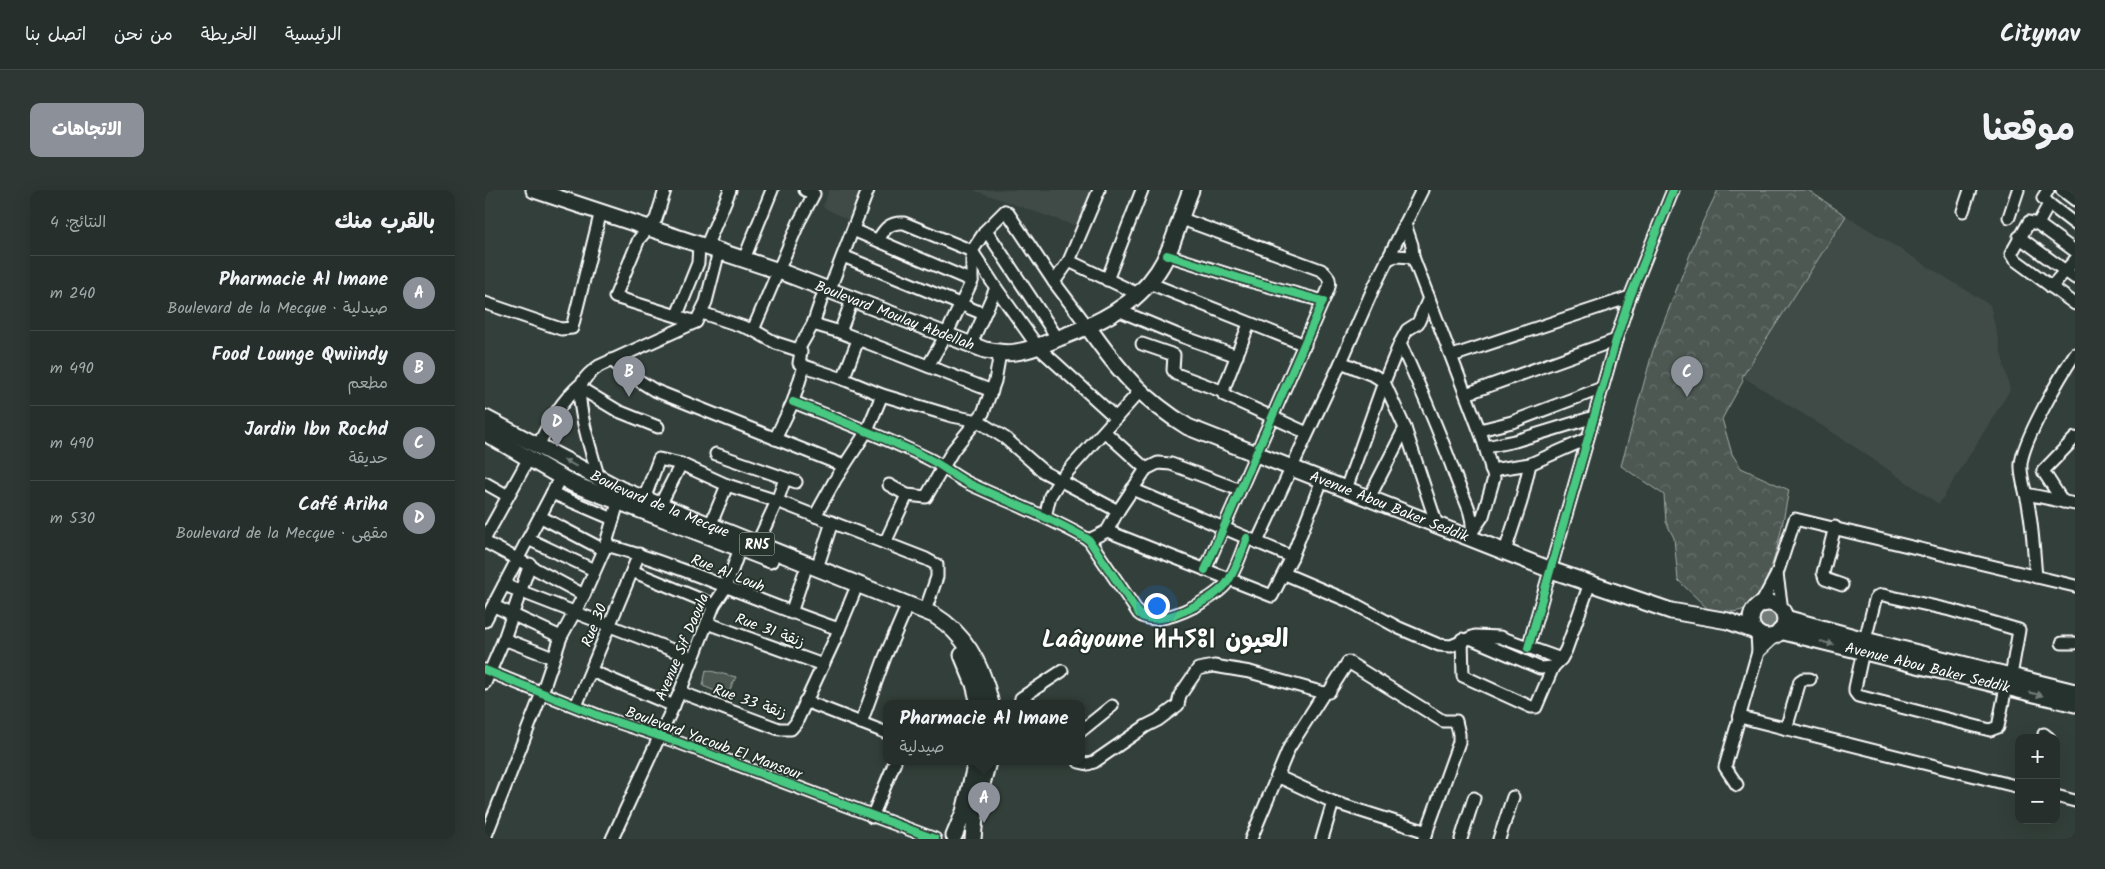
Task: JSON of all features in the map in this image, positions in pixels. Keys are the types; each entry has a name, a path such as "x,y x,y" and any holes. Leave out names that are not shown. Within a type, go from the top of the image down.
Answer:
{"main road":[{"name":"Boulevard Moulay Abdellah","path":"534,190 779,271 945,335 1000,353 1016,352 1038,346 1088,327 1118,310 1138,294 1149,283 1167,255 1188,191"},
{"name":"Avenue Abou Baker Seddik","path":"1088,327 1121,372 1139,392 1189,427 1437,525 1472,535 1551,570 1671,611 1728,621 1756,632"},
{"name":"Boulevard de la Mecque","path":"485,418 533,452 599,479 620,495 740,548 925,611 943,620 964,640 980,670 990,700"},
{"name":"Boulevard de la Mecque","path":"485,433 519,443"},
{"name":"Boulevard de la Mecque","path":"533,452 560,478 620,495 644,499 660,505 757,544 854,593 934,626 955,645 966,662 978,700"},
{"path":"1728,621 1758,606 1770,603 1781,623 1767,637 1756,632 1751,622 1758,606"},
{"name":"Avenue Abou Baker Seddik","path":"1781,623 2009,682 2075,704"},
{"name":"Avenue Abou Baker Seddik","path":"2009,682 2075,692"},
{"path":"952,838 962,820 976,765"},
{"path":"952,838 964,835 973,839 977,765"}],"street":[{"path":"665,190 656,219 639,239 615,297 677,315 753,330 776,344 801,352 799,363 804,366 843,378 882,395 953,416 978,421 1005,438 1044,472 1118,511"},
{"path":"677,315 698,263 708,247 730,190"},
{"path":"744,259 772,190"},
{"path":"753,330 799,222 814,194 805,190"},
{"path":"798,350 813,324 843,256 868,190"},
{"path":"1054,282 1069,261 1099,190"},
{"path":"1107,280 1142,190"},
{"path":"793,402 867,431 944,466 970,484 1045,517 1089,540 1139,614 1146,618 1162,618 1188,609 1221,589 1229,579 1291,467 1387,259 1422,190"},
{"path":"1528,648 1587,439 1630,297 1673,190"},
{"path":"1963,211 1971,190"},
{"path":"2009,217 2018,190"},
{"path":"2048,190 2043,198 2075,224"},
{"path":"2062,190 2075,200"},
{"path":"2038,224 2049,204"},
{"path":"485,303 561,330 572,328 601,211"},
{"path":"928,366 971,281 972,251 986,230 1003,212 1008,213 1054,282 1088,327"},
{"path":"1179,218 1321,270 1328,275 1330,282 1305,345 1255,453 1225,528 1205,570"},
{"path":"2075,251 2038,224 2029,222 2012,252 2012,256 2075,304"},
{"path":"878,240 887,227 893,223 904,223 972,251 1038,346 1116,418"},
{"path":"1405,224 1412,245 1413,257 1480,430 1494,478 1483,516 1472,535"},
{"path":"853,230 971,281"},
{"path":"986,230 1058,339"},
{"path":"2019,237 2075,278"},
{"path":"584,595 485,540 488,526 508,496 557,410 567,396 581,386 592,371 699,318 711,288 708,247"},
{"path":"1167,255 1246,280 1323,301"},
{"path":"843,256 984,314"},
{"path":"1387,259 1396,256 1413,257"},
{"path":"2051,287 2075,260"},
{"path":"1069,261 1138,294"},
{"path":"1149,283 1305,345"},
{"path":"971,344 996,288"},
{"path":"1346,489 1400,342 1407,330 1418,323 1429,298 1426,288"},
{"path":"1452,356 1630,297"},
{"path":"840,332 852,300"},
{"path":"1118,310 1186,338 1237,356"},
{"path":"813,324 840,332 992,391"},
{"path":"1224,392 1249,324"},
{"path":"1186,338 1175,355 1173,370 1176,374 1224,392 1227,397 1307,433"},
{"path":"843,378 858,340"},
{"path":"1465,394 1617,340"},
{"path":"1400,342 1461,487 1473,521 1472,535"},
{"path":"1142,344 1175,355"},
{"path":"889,485 907,495 926,497 953,450 978,421 992,391 1000,353"},
{"path":"2036,577 2027,494 2021,476 2021,463 2024,451 2065,369 2075,354"},
{"path":"611,360 654,390 844,466"},
{"path":"1341,362 1375,376 1384,382 1405,428 1437,525"},
{"path":"775,439 793,402 804,366"},
{"path":"581,386 618,411 658,427"},
{"path":"581,386 580,400 599,479"},
{"path":"1480,430 1512,422 1602,388"},
{"path":"1045,517 1050,496 1060,480 1139,392"},
{"path":"815,516 867,431 882,395"},
{"path":"1485,447 1515,441 1594,417"},
{"path":"1369,498 1405,428"},
{"path":"1105,432 1146,469"},
{"path":"2063,502 2043,471 2075,438"},
{"path":"1491,470 1529,464 1587,439"},
{"path":"716,454 790,480 777,501 757,544"},
{"path":"644,499 659,459 681,464 727,484 777,501 885,543 937,565 937,577 925,611"},
{"path":"1107,531 1146,469 1154,464 1164,462 1240,490"},
{"path":"660,505 681,464"},
{"path":"1505,550 1521,502 1529,464"},
{"path":"486,618 560,478"},
{"path":"1089,540 1107,531 1272,596 1285,574 1322,480"},
{"path":"485,482 508,496"},
{"path":"710,526 727,484"},
{"path":"1132,489 1292,557"},
{"path":"552,493 613,519"},
{"path":"2027,494 2075,504"},
{"path":"487,838 542,693 561,637 584,595 605,547 620,495"},
{"path":"885,543 907,495"},
{"name":"Rue Al Louh","path":"541,517 605,547 639,554 791,613 839,628"},
{"path":"1758,606 1777,574 1795,519 1835,527 2075,586"},
{"path":"791,613 832,522"},
{"path":"1835,527 1823,573 1825,579 1842,585"},
{"path":"528,539 594,570"},
{"name":"Avenue Sif Daoula","path":"612,839 674,706 713,605 726,587 740,548"},
{"name":"Rue 30","path":"576,706 639,554"},
{"path":"485,683 488,671 513,614 530,564"},
{"path":"632,571 713,605"},
{"path":"1285,574 1351,602 1399,628 1439,645 1451,646 1465,638 1482,635 1499,637 1528,648 1557,663"},
{"path":"1758,652 1781,623 1777,574"},
{"path":"1465,638 1463,676 1531,707 1536,707 1557,663 1566,650 1590,583"},
{"path":"504,585 574,614 693,658"},
{"name":"Rue 33 زنقة","path":"680,692 787,730 793,726 823,665 854,593"},
{"path":"1883,595 1949,610 2019,630 1998,727 1990,730 1858,696 1855,688 1864,646 1875,600 1878,596 1883,595"},
{"path":"494,606 561,637"},
{"path":"861,723 885,657 904,613"},
{"name":"Rue 31 زنقة","path":"707,623 823,665"},
{"path":"1737,785 1725,767 1758,652 1756,632"},
{"path":"1465,638 1540,668 1557,663"},
{"path":"503,639 553,658"},
{"path":"2062,643 2075,643"},
{"path":"1085,763 1095,762 1178,705 1180,695 1198,669 1214,666 1250,672 1324,693 1329,692 1348,662 1443,721 1457,721 1459,742 1426,836 1333,802 1277,776"},
{"name":"Boulevard Yacoub El Mansour","path":"488,671 576,706 935,839"},
{"path":"591,671 674,706"},
{"path":"1021,700 1062,671"},
{"path":"1786,729 1800,681 1803,678 1810,679"},
{"path":"1251,839 1289,748 1324,693"},
{"path":"805,701 883,731"},
{"path":"1085,728 1112,706"},
{"path":"1740,717 2015,786"},
{"path":"872,817 894,765"},
{"path":"1499,839 1513,797"},
{"path":"2060,797 2075,800"},
{"path":"1461,839 1474,798"},
{"path":"1322,839 1333,802"}],"shaded area":[{"path":"829,190 873,190 864,214 851,221 823,207"},
{"path":"973,190 1092,190 1076,226"},
{"path":"1837,210 1990,305 2010,390 1939,504 1837,435 1735,372"},
{"path":"1767,608 1776,611 1779,620 1776,629 1767,632 1758,629 1755,620 1758,611"}],"green space":[{"path":"1718,190 1808,190 1846,216 1742,377 1743,381 1722,419 1732,454 1741,468 1789,490 1775,557 1761,591 1752,603 1742,610 1735,612 1711,612 1678,580 1674,538 1666,522 1664,495 1621,466 1653,350 1703,221"},
{"path":"706,670 736,677 727,696 703,686"}],"cycle path":[{"path":"1528,648 1616,340 1630,297 1673,190"},
{"path":"1167,255 1246,280 1323,301 1205,570"},
{"path":"793,402 912,451 968,483 1054,521 1089,540 1139,614 1147,618 1171,616 1198,605 1219,591 1233,573 1247,538"},
{"path":"485,670 602,717 680,743 935,839"}],"place":[{"name":"Food Lounge Qwiindy","path":"629,397"},
{"name":"Jardin Ibn Rochd","path":"1687,397"},
{"name":"Café Ariha","path":"557,447"},
{"name":"Pharmacie Al Imane","path":"984,823"}],"district":[{"name":"Laâyoune ⵍⵄⵢⵓⵏ العيون","path":"1165,638"}]}
